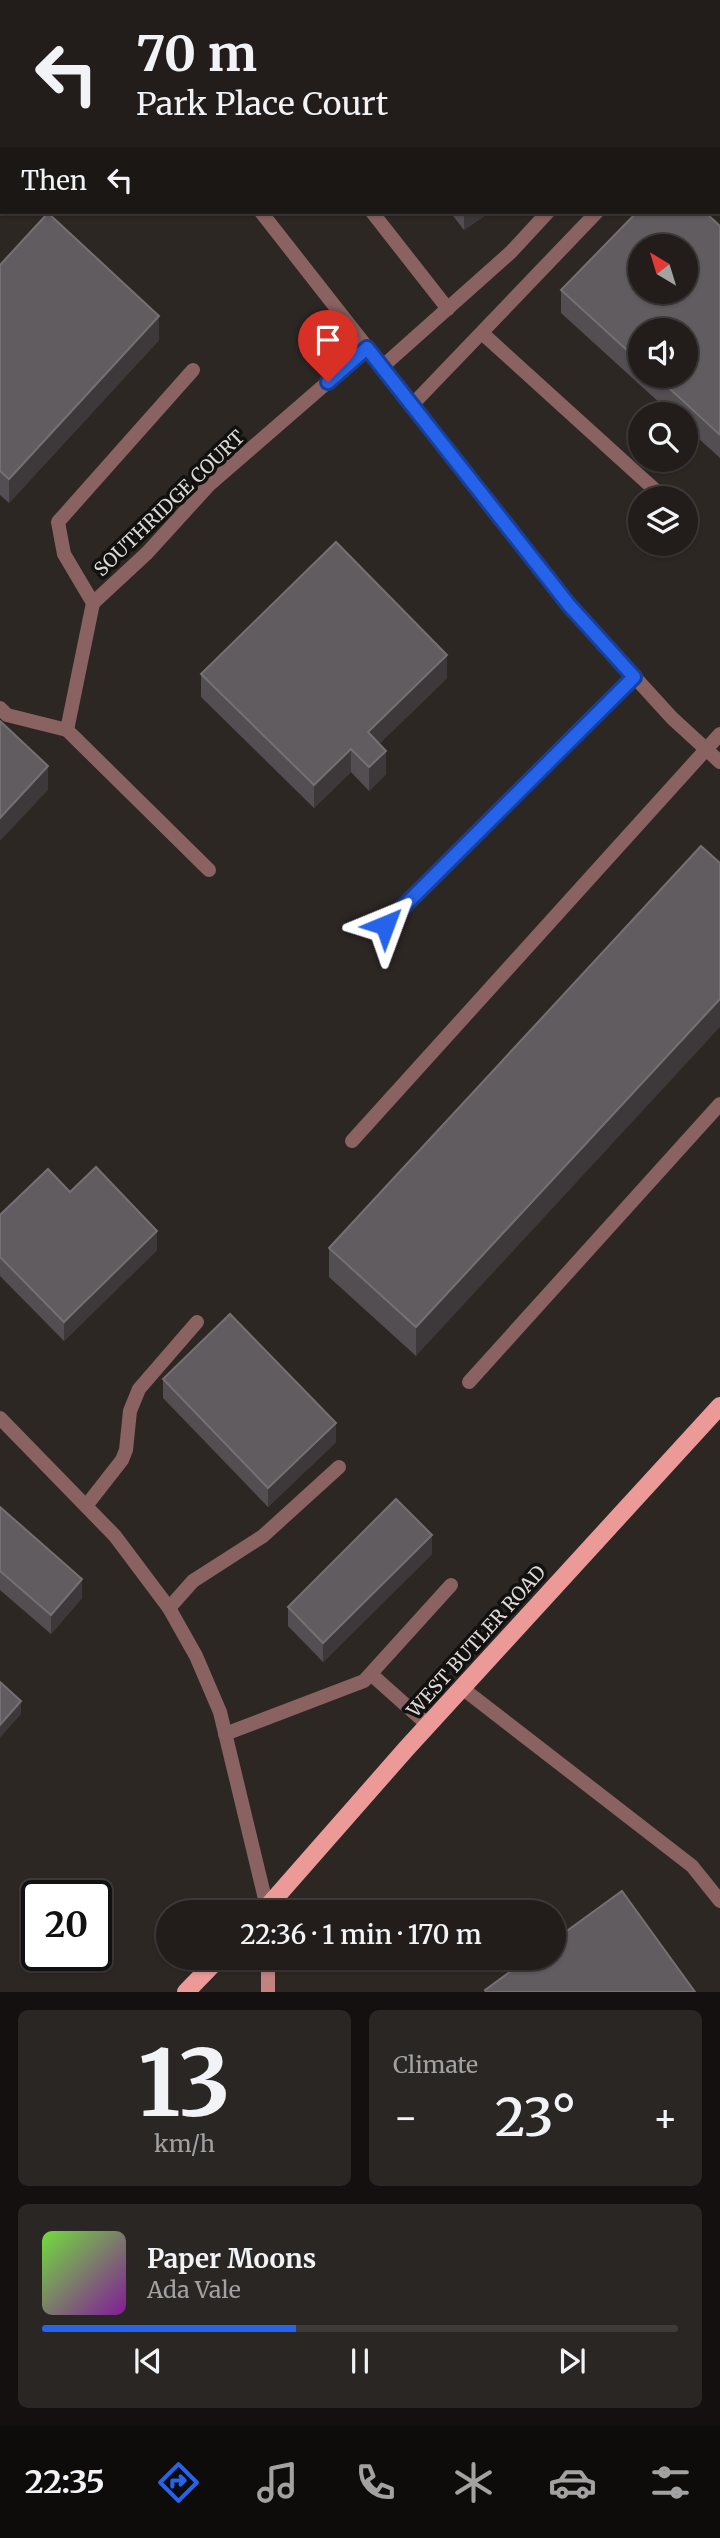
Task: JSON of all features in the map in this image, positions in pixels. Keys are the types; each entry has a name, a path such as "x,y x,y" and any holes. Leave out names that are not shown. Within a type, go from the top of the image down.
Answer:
{"main road":[{"name":"WEST BUTLER ROAD","path":"276,1900 428,1725 720,1406"},
{"path":"186,1992 207,1970"},
{"path":"268,1970 268,1992"}],"street":[{"path":"263,214 569,605 672,718 720,762"},
{"path":"374,214 448,309"},
{"path":"382,367 511,252 546,214"},
{"path":"412,405 595,214"},
{"path":"482,333 651,486"},
{"name":"SOUTHRIDGE COURT","path":"93,603 147,553 209,485 367,348"},
{"path":"67,730 93,603 64,554 58,522 192,370"},
{"path":"385,925 634,677"},
{"path":"0,708 7,715 67,730 209,870"},
{"path":"352,1141 720,734"},
{"path":"469,1382 720,1104"},
{"path":"86,1506 122,1460 126,1450 130,1411 139,1389 197,1322"},
{"path":"0,1418 138,1564 169,1608 196,1656 220,1712 263,1900"},
{"path":"169,1608 192,1581 263,1536 339,1467"},
{"path":"225,1734 294,1706 344,1691 372,1675 451,1585"},
{"path":"372,1675 428,1725"},
{"path":"462,1688 692,1866 720,1902"}],"building":[{"path":"49,214 159,316 9,479 0,471 0,265"},
{"path":"635,214 707,214 720,226 720,435 698,415 698,402 684,402 669,388 698,388 698,318 628,318 628,351 561,290"},
{"path":"336,542 447,655 368,732 386,751 369,767 351,749 314,785 201,674"},
{"path":"0,721 48,766 0,818"},
{"path":"701,846 720,863 720,999 416,1327 329,1248"},
{"path":"96,1167 157,1231 64,1322 0,1257 0,1215 48,1169 70,1192"},
{"path":"230,1314 336,1423 268,1488 163,1379"},
{"path":"396,1499 432,1535 323,1643 288,1607"},
{"path":"0,1507 82,1579 51,1615 0,1571"},
{"path":"0,1682 21,1701 0,1725"},
{"path":"622,1891 695,1992 486,1992 485,1990 512,1970 566,1970 566,1932"}],"route":[{"path":"328,382 367,348 569,605 634,677 385,925"}]}
